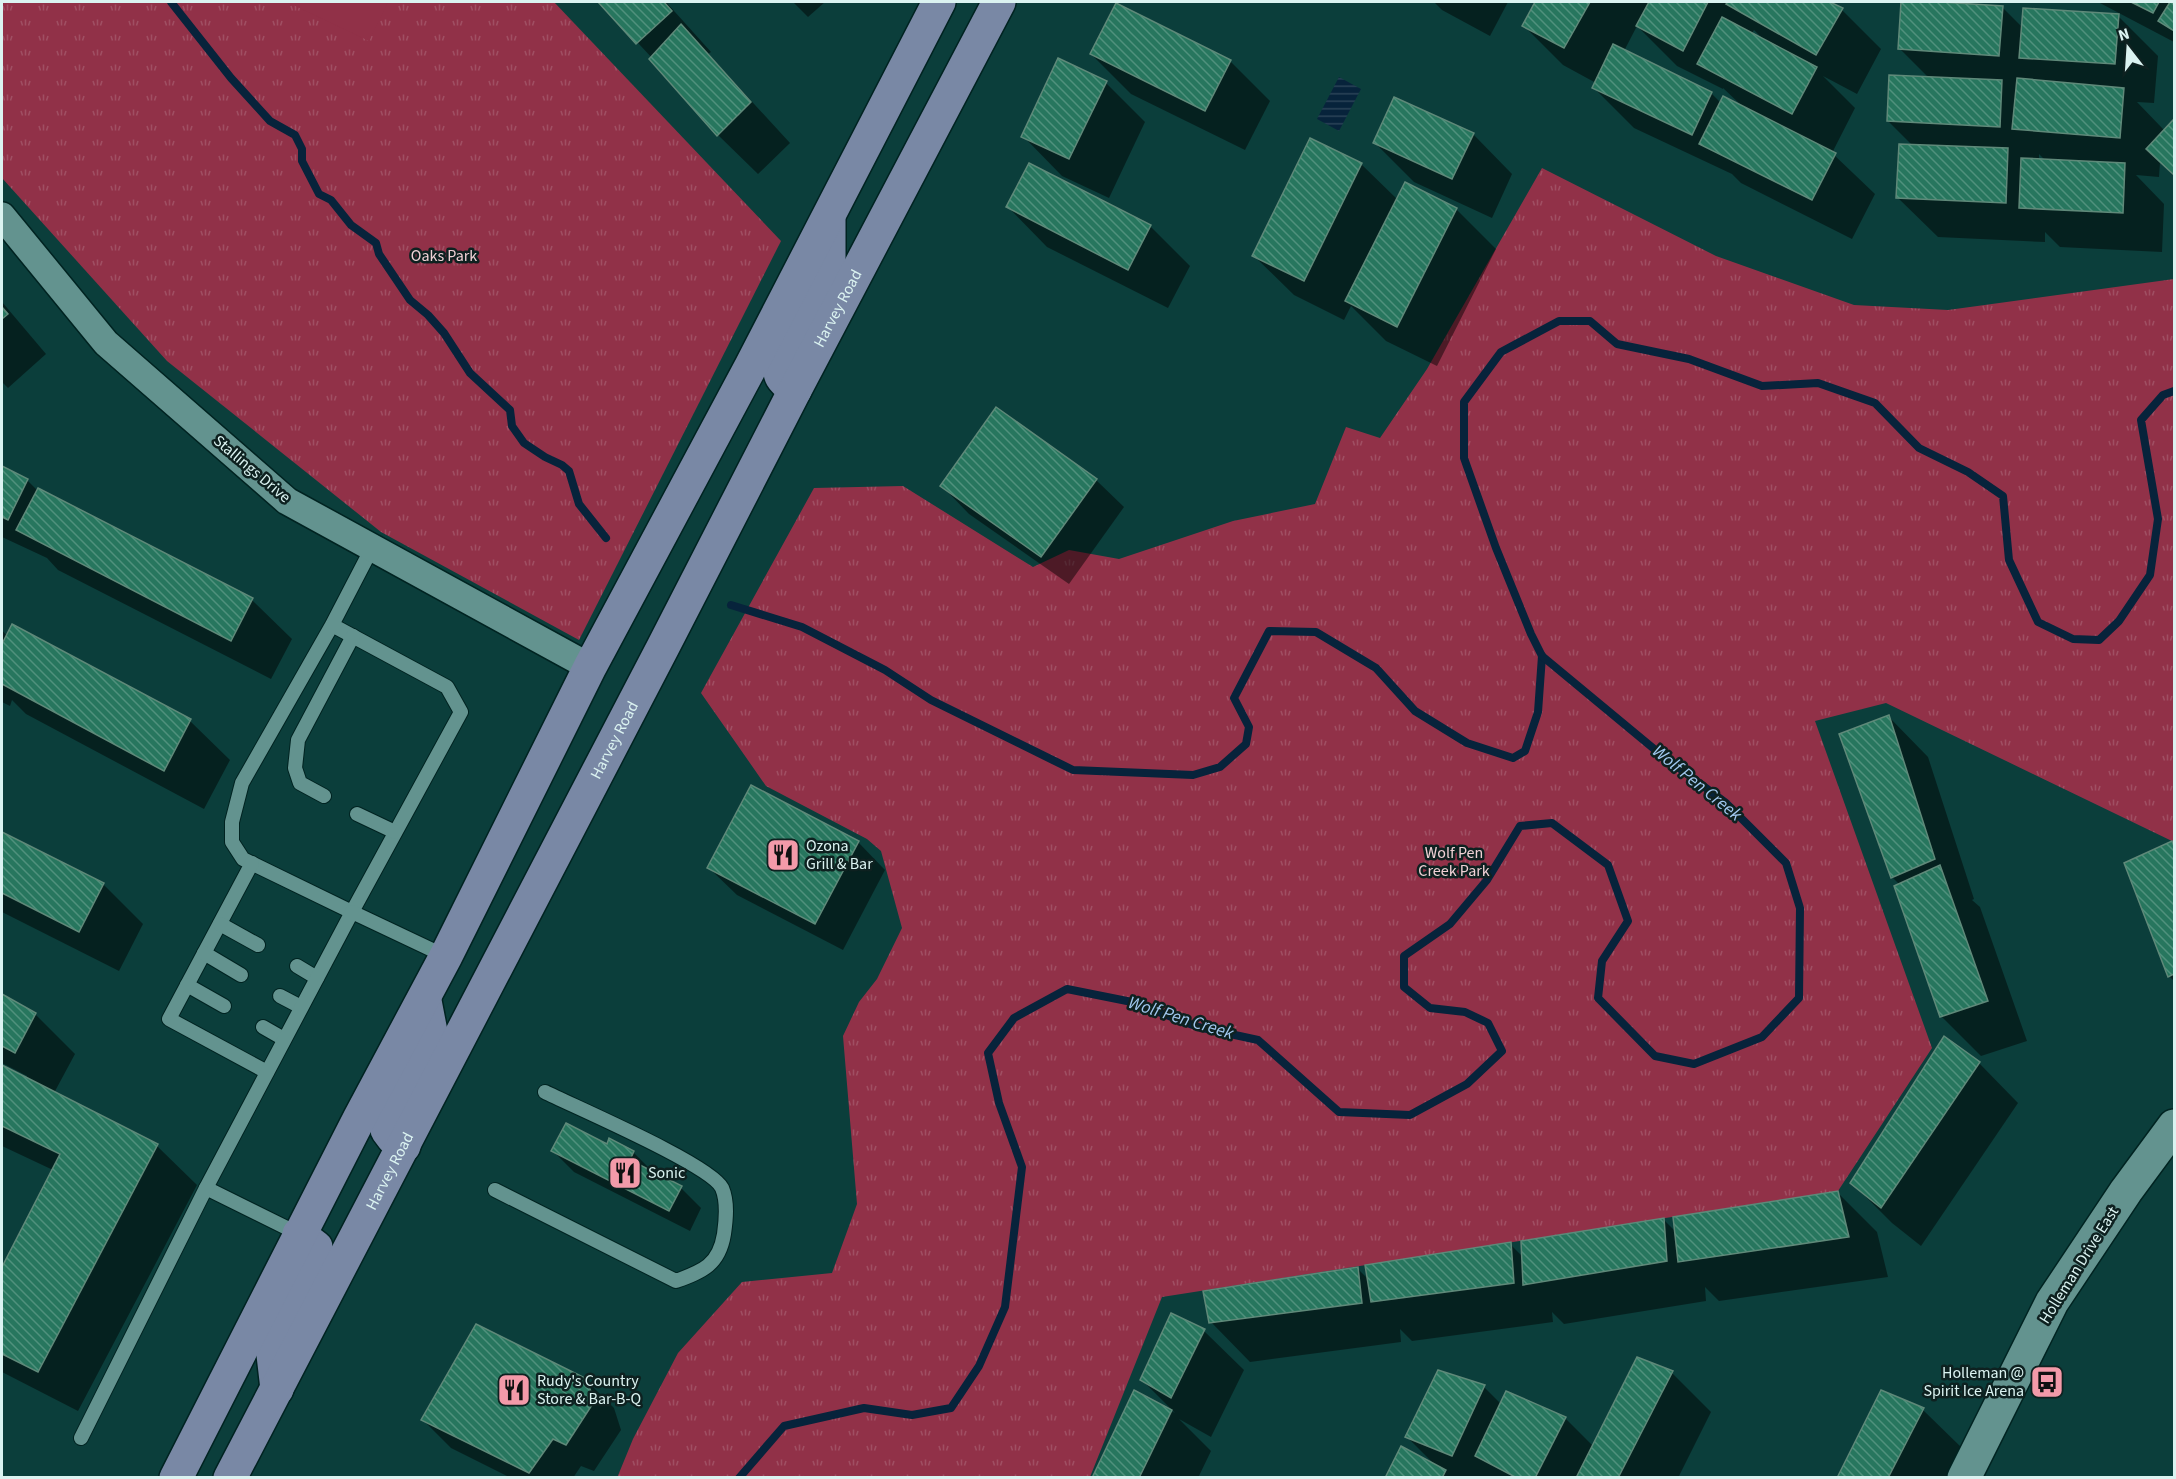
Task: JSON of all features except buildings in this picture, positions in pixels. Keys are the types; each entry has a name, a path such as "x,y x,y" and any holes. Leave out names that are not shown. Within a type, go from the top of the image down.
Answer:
{"main road":[{"path":"176,1478 299,1234 446,956 590,667 830,215 939,2"},
{"name":"Harvey Road","path":"230,1478 999,2"},
{"path":"795,390 782,380 778,373 781,360 830,267 830,215"},
{"path":"404,1146 387,1130 389,1117 431,1032 424,996"},
{"path":"277,1389 272,1346 316,1261 316,1247 299,1234"}],"street":[{"name":"Stallings Drive","path":"2,216 106,343 287,501 590,667"},
{"name":"Holleman Drive East","path":"1964,1478 2052,1302 2126,1191 2175,1126"}],"lane":[{"path":"372,548 332,625 242,783 232,822 232,842 243,859 446,956"},
{"path":"81,1438 267,1071 461,712 447,687 332,625"},
{"path":"324,796 300,783 295,768 298,740 353,636"},
{"path":"357,814 395,832"},
{"path":"252,863 169,1019 267,1071"},
{"path":"220,924 258,945"},
{"path":"204,953 241,975"},
{"path":"297,966 317,978"},
{"path":"187,985 224,1006"},
{"path":"280,996 301,1007"},
{"path":"263,1027 284,1039"},
{"path":"495,1190 676,1281 705,1270 721,1250 727,1215 722,1187 693,1164 545,1092"},
{"path":"206,1188 299,1234"}],"green space":[{"name":"Oaks Park","path":"2,2 554,2 781,241 579,640 381,532 167,361 2,178"},
{"path":"287,2 388,2 369,41"},
{"name":"Wolf Pen Creek Park","path":"1542,168 1716,256 1854,305 1948,310 2174,279 2174,842 1886,703 1815,721 1932,1048 1838,1191 1162,1297 1090,1477 617,1478 633,1439 678,1353 742,1282 832,1273 857,1204 843,1036 859,1002 877,979 902,928 881,851 867,839 766,786 701,693 814,488 903,486 1033,567 1069,550 1119,559 1233,521 1315,504 1346,427 1380,438 1427,369"}],"water":[{"path":"1339,77 1361,89 1339,131 1317,119"}],"waterway":[{"path":"171,2 231,78 270,121 295,135 302,149 302,161 319,194 331,200 351,225 376,243 379,254 410,300 444,333 470,373 510,410 512,426 524,443 569,471 579,504 606,538"},
{"name":"Wolf Pen Creek","path":"739,1478 784,1426 864,1408 912,1415 951,1408 979,1366 1005,1307 1022,1167 999,1103 988,1053 1014,1018 1067,989 1132,1002 1198,1027 1258,1040 1339,1112 1410,1115 1467,1084 1502,1051 1488,1023 1465,1012 1430,1008 1404,987 1404,956 1450,924 1487,880 1520,826 1552,823 1608,865 1628,921 1602,961 1598,998 1655,1056 1694,1064 1762,1037 1799,998 1800,908 1786,863 1726,803 1659,753 1542,656 1531,634 1496,548 1464,458 1464,402 1501,352 1559,321 1590,321 1617,344 1689,359 1762,386 1818,383 1875,403 1919,448 1968,472 2003,496 2009,560 2038,622 2073,639 2099,640 2119,621 2150,575 2158,519 2141,420 2163,395 2174,391"},
{"path":"731,605 802,627 885,670 931,700 1073,770 1193,775 1220,767 1246,744 1249,727 1234,698 1269,631 1316,632 1376,668 1415,711 1467,743 1513,758 1525,751 1538,712 1542,656"}],"place":[{"name":"Ozona Grill & Bar","path":"783,855"},
{"name":"Sonic","path":"625,1173"},
{"name":"Holleman @ Spirit Ice Arena","path":"2047,1382"},
{"name":"Rudy's Country Store & Bar-B-Q","path":"514,1390"}]}
